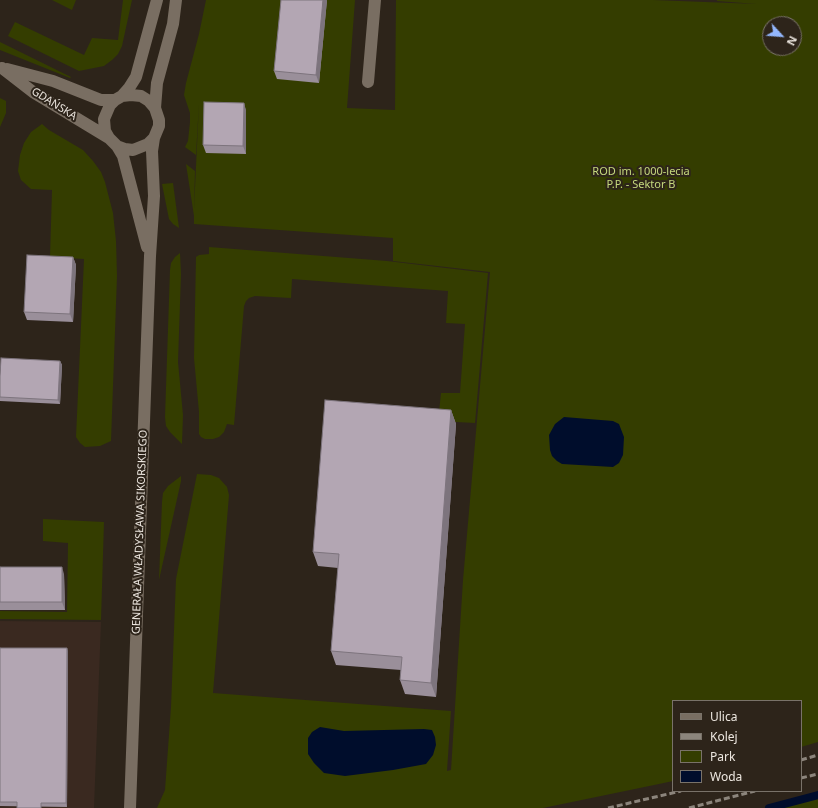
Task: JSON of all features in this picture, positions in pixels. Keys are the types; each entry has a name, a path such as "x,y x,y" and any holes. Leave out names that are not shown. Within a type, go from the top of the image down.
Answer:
{"street":[{"name":"GENERAŁA WŁADYSŁAWA SIKORSKIEGO","path":"150,256 123,156 105,131 104,119 106,112 129,88 136,77 157,0"},
{"name":"GENERAŁA WŁADYSŁAWA SIKORSKIEGO","path":"130,808 150,256 154,196 152,150 154,138 159,126 159,120 155,108 157,83 174,24 176,0"},
{"path":"368,82 375,0"},
{"name":"GDAŃSKA","path":"1,67 53,81 101,100 118,98"},
{"name":"GDAŃSKA","path":"1,67 33,92 113,142"},
{"path":"118,98 131,94 141,96 149,101 155,108"},
{"path":"113,142 125,149 133,150 141,148 154,138"}],"shaded area":[{"path":"0,621 101,622 94,808 0,808"}],"green space":[{"path":"52,0 76,0 72,10"},
{"path":"123,0 132,0 122,46 118,54 104,66 79,71 8,36 15,22 84,55 92,38 118,40"},
{"name":"ROD im. 1000-lecia P.P. - Sektor B","path":"206,0 355,0 347,108 395,110 396,0 653,0 757,4 717,0 818,0 818,742 802,747 802,700 672,700 672,781 659,784 543,808 157,808 165,790 171,707 176,579 197,474 211,475 219,478 227,487 229,495 213,693 451,711 447,771 451,770 463,580 490,272 393,261 393,238 194,224 186,164 195,171 194,209 199,103 196,155 185,147 188,141 190,113 184,95"},
{"path":"0,42 71,77 70,78 0,50"},
{"path":"0,98 6,101 6,113 0,127"},
{"path":"42,124 49,130 83,150 93,161 101,172 105,182 113,213 116,241 117,276 111,441 100,446 85,447 76,437 84,259 50,257 52,190 31,189 21,180 18,171 20,155 24,143 31,132"},
{"path":"173,183 179,228 169,219 162,184"},
{"path":"209,247 387,261 488,273 475,423 438,421 441,393 460,393 465,324 446,323 448,291 292,279 291,298 255,296 246,301 244,306 234,425 227,424 224,432 219,437 205,439 201,437 199,434 199,412 194,358 196,257 199,255 209,254"},
{"path":"180,253 181,274 178,362 183,415 182,444 166,426 165,417 170,270 171,263"},
{"path":"181,476 159,580 163,493 168,486"},
{"path":"43,519 104,522 101,620 0,619 0,611 67,612 68,543 43,541"},
{"path":"818,798 818,808 780,808"}],"water":[{"path":"564,417 613,421 619,424 624,437 623,455 619,463 613,467 562,464 557,461 552,456 550,450 549,435 555,424"},
{"path":"320,727 344,731 432,730 436,745 433,755 426,764 345,776 324,773 314,763 308,754 308,738 312,732"}],"building":[{"path":"281,0 323,0 316,75 274,71"},
{"path":"204,102 244,103 243,146 203,145"},
{"path":"27,255 73,257 70,314 24,312"},
{"path":"1,358 60,361 58,400 0,397"},
{"path":"325,400 451,410 431,683 400,680 402,657 331,651 339,554 313,552"},
{"path":"0,567 62,567 62,602 0,602"},
{"path":"0,648 67,648 66,803 41,803 41,808 17,808 17,802 0,802"}],"waterway":[{"path":"769,808 818,795"}],"railway":[{"path":"802,760 818,755"},
{"path":"802,778 818,774"},
{"path":"608,808 677,792"},
{"path":"689,808 751,792"}]}
